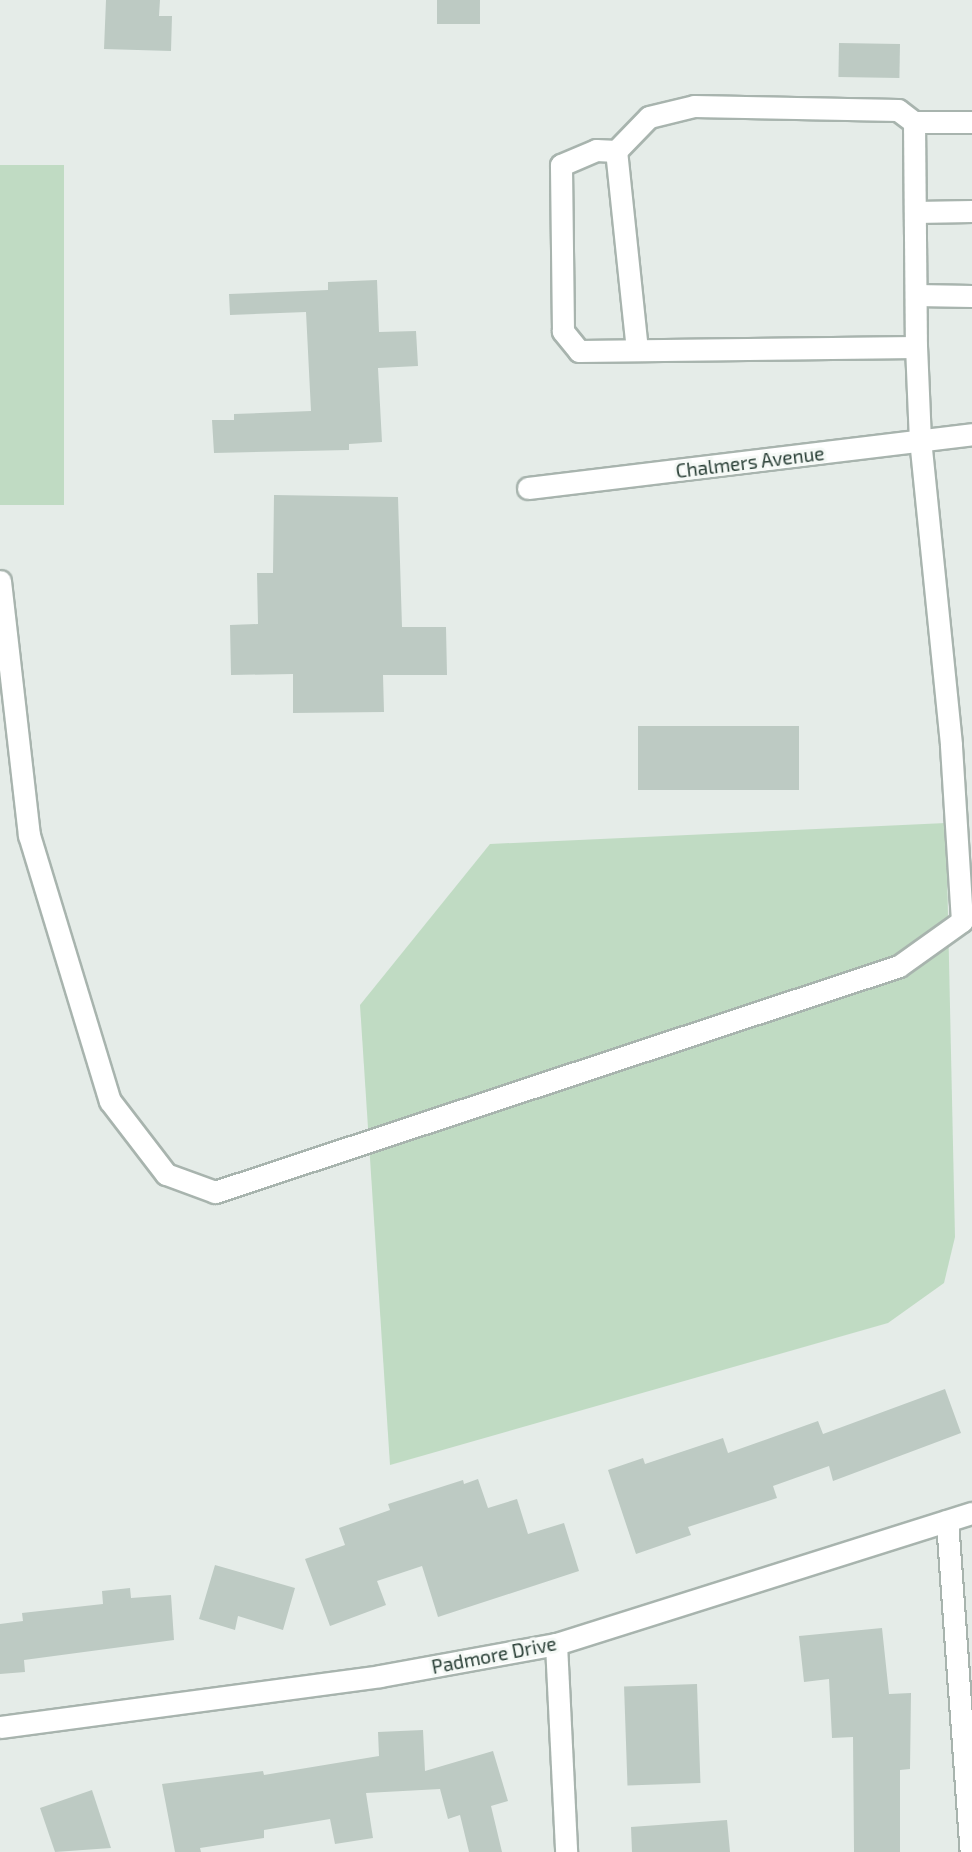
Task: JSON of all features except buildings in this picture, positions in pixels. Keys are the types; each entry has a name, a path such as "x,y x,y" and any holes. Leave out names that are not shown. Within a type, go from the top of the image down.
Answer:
{"street":[{"path":"916,347 579,351 563,331 561,165 596,150 616,151 649,117 694,106 898,110 914,122 972,122"},
{"path":"0,581 29,835 110,1101 166,1174 215,1192 900,966 962,920 951,744 920,441 916,347 914,122"},
{"path":"616,151 637,350"},
{"path":"915,212 972,211"},
{"path":"916,295 972,296"},
{"name":"Chalmers Avenue","path":"528,488 972,434"},
{"name":"Padmore Drive","path":"0,1727 380,1676 556,1644 972,1513"},
{"path":"947,1521 971,1852"},
{"path":"556,1644 566,1852"}],"green space":[{"path":"0,165 64,165 64,505 0,505"},
{"path":"946,823 955,1237 944,1283 888,1323 390,1465 360,1005 490,844"}]}
